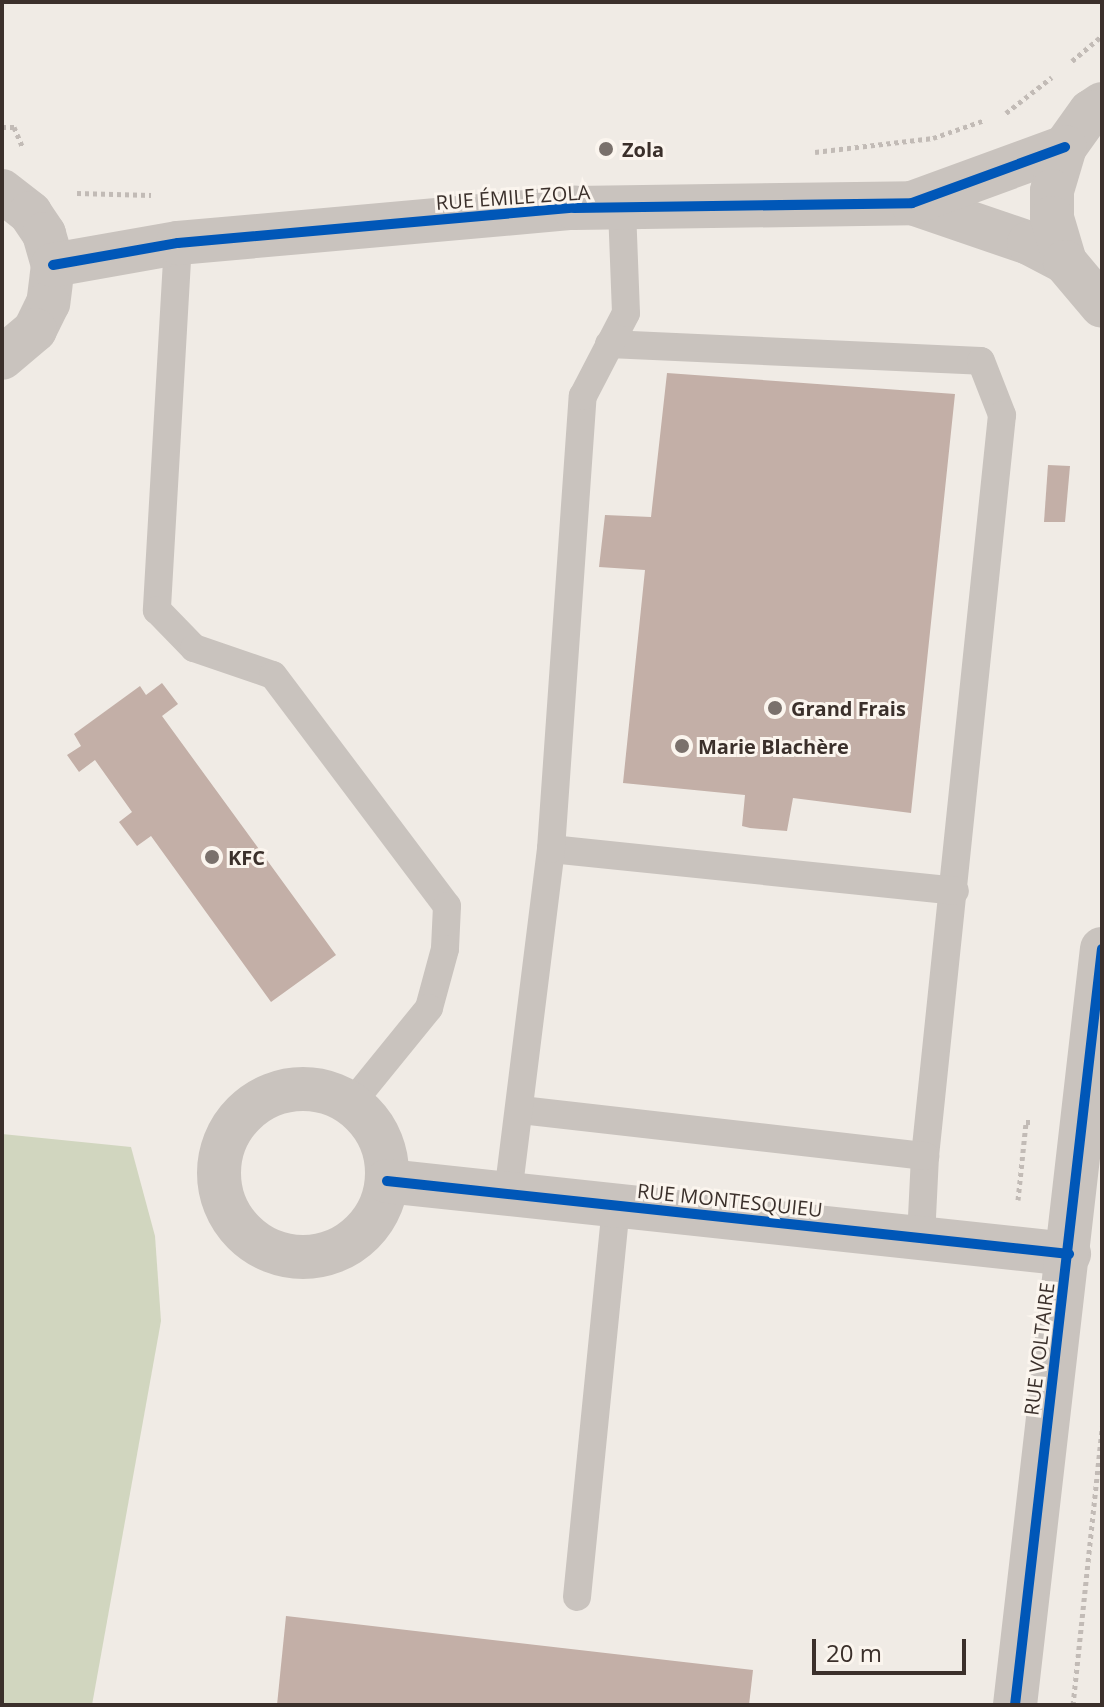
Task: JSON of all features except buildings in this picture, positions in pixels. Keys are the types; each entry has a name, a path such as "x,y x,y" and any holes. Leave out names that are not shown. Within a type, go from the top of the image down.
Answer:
{"street":[{"path":"1102,104 1090,112 1065,147 1052,191 1052,218 1065,262 1102,306"},
{"name":"RUE ÉMILE ZOLA","path":"53,265 178,243 574,208 912,203 1065,147"},
{"path":"2,191 30,213 44,234 53,265 48,303 35,330 2,358"},
{"name":"RUE ÉMILE ZOLA","path":"912,203 1029,243 1065,262"},
{"name":"RUE VOLTAIRE","path":"1015,1705 1098,1030 1102,949"},
{"path":"296,1089 325,1092 351,1104 372,1125 384,1151 387,1181 367,1229 322,1256 295,1257 270,1251 230,1217 221,1193 219,1166 226,1137 243,1114 267,1096 296,1089"},
{"name":"RUE MONTESQUIEU","path":"387,1181 1069,1254"}],"lane":[{"path":"508,1194 521,1110 551,849 583,396 626,313 622,209"},
{"path":"178,243 157,610 194,648 273,675 447,906 445,949 429,1008 351,1104"},
{"path":"609,344 981,361 1002,415 955,891 925,1156 921,1239"},
{"path":"551,849 955,891"},
{"path":"521,1110 925,1156"},
{"path":"577,1597 616,1206"}],"path":[{"path":"798,152 933,138 1009,112 1102,36"},
{"path":"2,127 14,127 29,155"},
{"path":"67,188 78,194 156,195"},
{"path":"1073,1705 1102,1427"}],"green space":[{"path":"2,1134 131,1147 155,1236 161,1321 92,1705 2,1705"}],"cycle path":[{"path":"53,265 178,243 574,208 912,203 1065,147"},
{"path":"1015,1705 1102,949"},
{"path":"387,1181 1069,1254"}],"place":[{"name":"Zola","path":"606,149"},
{"name":"Grand Frais","path":"775,708"},
{"name":"Marie Blachère","path":"682,746"},
{"name":"KFC","path":"212,857"}]}
